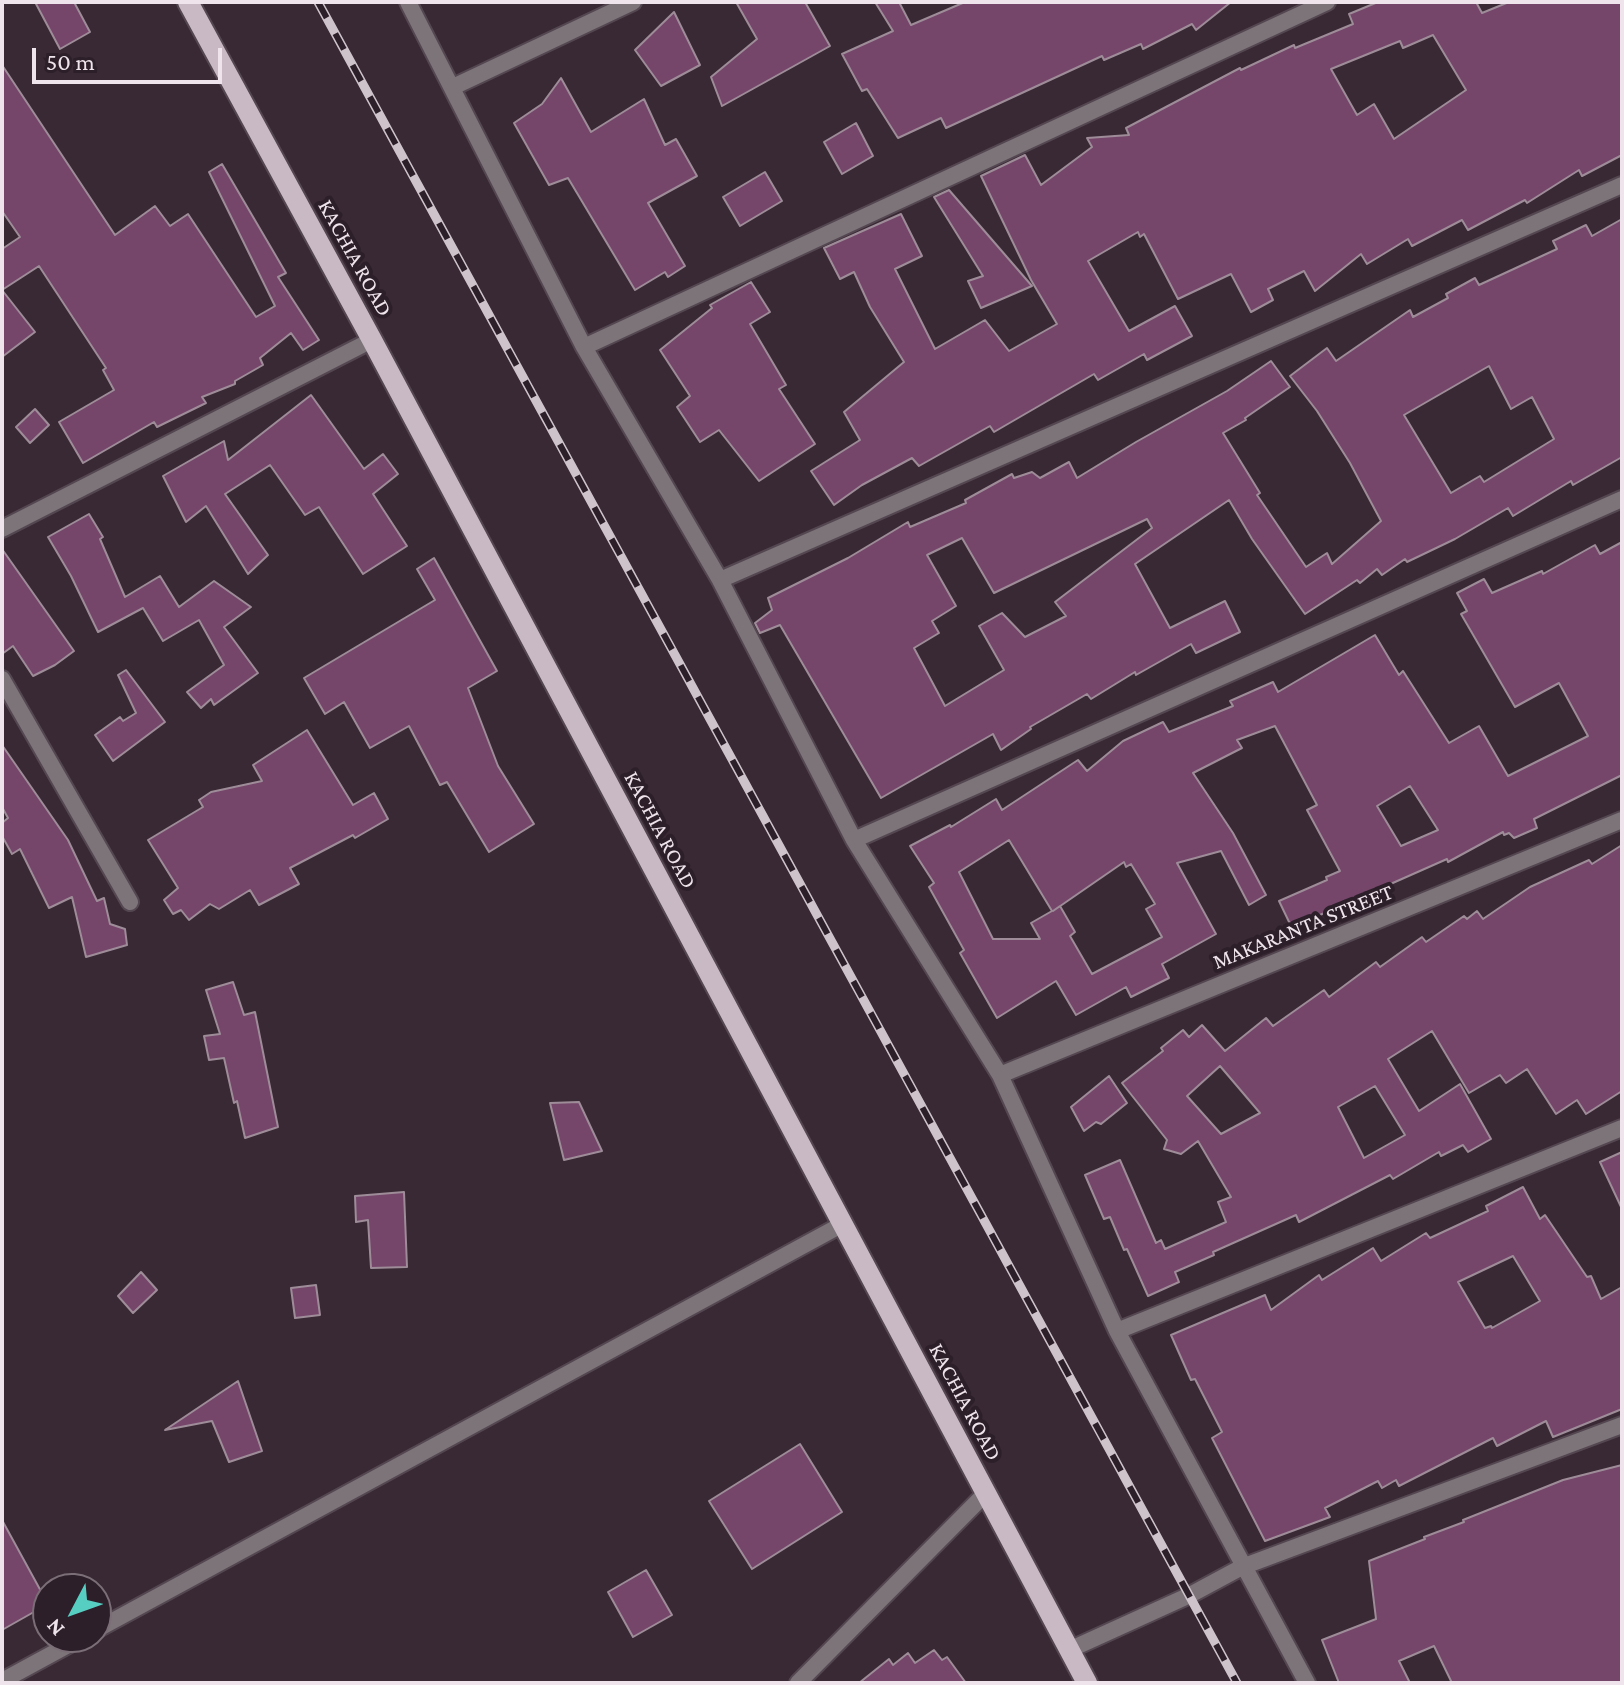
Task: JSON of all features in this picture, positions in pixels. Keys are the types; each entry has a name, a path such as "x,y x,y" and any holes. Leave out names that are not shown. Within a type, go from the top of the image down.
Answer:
{"main road":[{"name":"KACHIA ROAD","path":"188,2 372,340 1087,1683"}],"street":[{"path":"408,2 584,347 720,580 854,840 1000,1075 1117,1331 1307,1683"},
{"path":"453,87 633,2"},
{"path":"584,347 1327,2"},
{"path":"720,580 1622,185"},
{"path":"2,529 372,340"},
{"path":"854,840 1622,499"},
{"path":"2,679 130,902"},
{"name":"MAKARANTA STREET","path":"1000,1075 1622,820"},
{"path":"1117,1331 1622,1128"},
{"path":"112,1621 843,1224"},
{"path":"1069,1650 1190,1595 1242,1567 1622,1425"},
{"path":"798,1683 986,1493"},
{"path":"2,1681 54,1653"}],"building":[{"path":"35,2 74,2 90,32 60,49"},
{"path":"736,2 805,2 830,46 722,106 711,77 757,39"},
{"path":"875,2 899,2 911,25 965,2 1231,2 1196,30 1192,24 1143,49 1141,44 1104,60 1102,56 946,128 941,118 898,138 867,89 862,91 842,54 893,31"},
{"path":"1378,2 1476,2 1482,13 1509,2 1622,2 1622,155 1582,176 1579,170 1527,203 1525,200 1468,230 1462,220 1412,246 1408,239 1367,264 1361,254 1315,291 1304,271 1268,289 1273,300 1251,312 1231,274 1178,299 1144,234 1140,237 1138,232 1088,261 1129,331 1175,306 1192,336 1147,360 1144,354 1098,380 1094,374 994,432 990,426 919,466 912,458 862,485 834,505 811,471 860,440 844,412 904,362 870,307 854,272 840,279 824,248 901,214 922,256 895,269 935,349 985,320 1009,351 1057,324 1031,280 981,176 1025,155 1041,185 1092,147 1087,138 1129,135 1126,128 1240,68 1353,24 1349,14","holes":["1433,35 1466,90 1394,139 1374,104 1357,115 1331,69 1400,41 1403,48"]},
{"path":"674,12 700,65 661,86 635,50"},
{"path":"2,65 115,235 155,206 170,226 188,214 256,317 275,306 209,172 222,164 286,273 278,277 319,340 303,350 291,333 260,358 263,365 235,381 235,384 202,397 206,403 157,427 154,422 83,463 59,422 114,390 103,370 106,368 39,266 2,290 2,249 20,237 2,211"},
{"path":"561,78 591,132 644,99 665,145 676,139 697,176 648,203 685,266 668,277 665,272 635,290 568,178 549,185 514,123 542,104"},
{"path":"856,123 873,156 842,174 824,142"},
{"path":"765,172 782,201 740,226 723,197"},
{"path":"949,190 1032,286 981,308 968,281 983,276 934,197"},
{"path":"1622,219 1622,457 1573,485 1571,481 1513,516 1508,508 1455,539 1407,562 1405,559 1382,575 1377,569 1360,583 1357,580 1305,614 1252,539 1229,500 1135,564 1170,628 1225,601 1240,632 1196,653 1191,644 1136,675 1135,672 1091,699 1087,694 1030,727 1001,750 993,734 881,798 780,625 760,633 755,623 772,610 768,598 848,558 908,522 910,527 966,503 965,500 1012,474 1014,478 1032,472 1040,478 1069,462 1077,478 1227,391 1271,361 1290,387 1223,433 1260,493 1257,495 1306,567 1327,553 1332,564 1381,521 1350,463 1290,376 1327,348 1336,361 1410,310 1413,317 1448,298 1446,294 1475,278 1479,285 1557,249 1553,241 1586,225 1592,236","holes":["1489,366 1511,409 1532,397 1554,439 1484,482 1480,476 1451,493 1404,415","1147,519 1152,528 1055,602 1066,616 1025,637 1002,613 979,626 1004,670 945,706 914,648 939,633 932,621 956,606 927,555 962,538 994,593"]},
{"path":"751,282 770,312 750,324 786,385 779,389 815,444 759,481 719,430 700,442 677,407 690,396 660,350 712,308 710,305"},
{"path":"2,290 35,332 2,357"},
{"path":"311,395 364,469 383,454 398,474 373,494 407,546 363,574 319,507 305,515 270,465 225,494 268,555 248,574 206,506 186,522 163,476 224,441 228,460"},
{"path":"35,409 49,425 30,443 16,427"},
{"path":"89,514 103,537 100,539 125,597 160,576 179,607 214,581 251,607 224,627 258,673 214,705 211,699 201,708 187,692 224,665 199,620 163,641 143,608 98,632 48,537"},
{"path":"1622,542 1622,775 1534,819 1537,828 1514,838 1503,832 1448,862 1447,859 1386,886 1387,889 1291,926 1279,901 1340,871 1307,810 1317,805 1275,726 1237,740 1242,748 1193,773 1233,833 1266,895 1249,905 1221,851 1177,863 1216,934 1162,964 1169,978 1131,997 1126,987 1076,1015 1056,981 997,1018 960,953 964,950 929,887 934,883 910,846 951,827 996,799 1002,810 1078,760 1087,771 1123,741 1163,722 1169,732 1233,706 1230,701 1273,682 1278,692 1375,635 1399,675 1403,671 1449,743 1479,726 1508,776 1588,736 1559,683 1515,707 1461,614 1467,611 1457,593 1484,579 1492,593 1542,571 1543,574 1595,545 1600,554","holes":["1410,786 1438,830 1401,846 1377,806","1009,840 1052,911 1031,923 1040,939 993,939 959,872","1124,862 1126,867 1131,864 1155,904 1146,909 1162,937 1092,974 1070,936 1075,932 1060,906"]},
{"path":"2,549 74,651 33,676 13,646 2,654"},
{"path":"434,558 497,671 468,688 498,766 534,824 489,852 447,782 440,785 409,726 370,748 344,702 325,714 304,678 435,600 417,569"},
{"path":"126,670 165,722 113,761 95,735 120,717 123,721 136,713 118,675"},
{"path":"307,730 353,805 374,793 388,819 290,868 299,884 259,905 250,890 219,909 210,904 189,920 181,910 173,914 164,900 178,888 148,840 203,807 199,800 211,792 262,781 253,765"},
{"path":"2,745 68,840 97,901 104,898 110,924 125,929 127,945 86,957 72,897 49,908 20,849 12,854 2,836 2,823 8,818 2,807"},
{"path":"1622,845 1622,1091 1586,1114 1577,1100 1556,1114 1527,1069 1506,1083 1500,1075 1469,1093 1432,1031 1388,1059 1419,1111 1460,1084 1491,1139 1468,1152 1463,1145 1441,1156 1439,1152 1393,1179 1390,1175 1299,1222 1296,1215 1213,1252 1214,1255 1175,1272 1179,1282 1148,1296 1110,1217 1104,1219 1085,1175 1120,1160 1156,1243 1161,1240 1165,1249 1226,1222 1218,1202 1231,1197 1198,1141 1181,1154 1164,1149 1167,1140 1122,1083 1163,1051 1161,1048 1183,1030 1189,1037 1202,1025 1225,1051 1266,1018 1273,1026 1324,990 1329,997 1376,962 1380,967 1422,937 1426,942 1464,916 1467,919 1477,911 1483,919 1530,887 1589,860 1592,864","holes":["1220,1066 1260,1113 1221,1134 1187,1096","1375,1086 1405,1135 1364,1158 1338,1107"]},
{"path":"233,982 244,1015 255,1012 278,1127 245,1138 224,1058 209,1060 204,1036 220,1034 206,990"},
{"path":"1109,1076 1127,1103 1101,1124 1096,1122 1084,1131 1071,1107"},
{"path":"579,1102 602,1151 564,1160 550,1103"},
{"path":"1622,1152 1622,1209 1600,1162"},
{"path":"1523,1187 1540,1219 1545,1215 1587,1277 1591,1276 1601,1299 1622,1287 1622,1409 1553,1437 1546,1421 1497,1446 1493,1438 1399,1486 1396,1480 1382,1488 1378,1481 1325,1508 1330,1517 1265,1541 1212,1438 1222,1432 1195,1379 1191,1380 1171,1335 1265,1295 1271,1310 1319,1275 1322,1280 1373,1248 1381,1261 1426,1233 1430,1238 1488,1211 1486,1206","holes":["1513,1256 1540,1301 1492,1328 1485,1328 1458,1282"]},
{"path":"404,1192 407,1267 371,1268 368,1220 356,1222 355,1196"},
{"path":"141,1272 157,1290 133,1313 118,1296"},
{"path":"316,1285 320,1315 295,1318 291,1288"},
{"path":"238,1381 262,1451 229,1462 212,1421 165,1430"},
{"path":"800,1444 842,1512 752,1569 709,1501"},
{"path":"1622,1465 1622,1683 1452,1683 1434,1646 1399,1661 1410,1683 1339,1683 1322,1640 1376,1619 1369,1561 1563,1480"},
{"path":"2,1520 32,1575 32,1613 2,1630"},
{"path":"646,1570 672,1615 633,1637 608,1592"},
{"path":"934,1650 942,1660 947,1657 966,1683 859,1683 889,1659 893,1665 908,1653 915,1663"}],"railway":[{"path":"318,2 1237,1683"}]}
